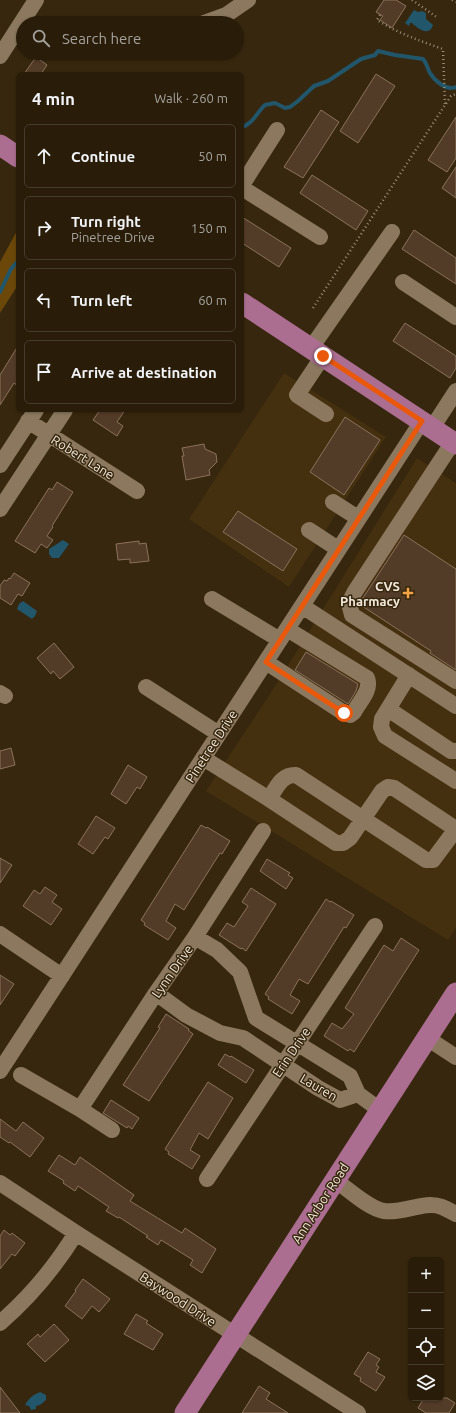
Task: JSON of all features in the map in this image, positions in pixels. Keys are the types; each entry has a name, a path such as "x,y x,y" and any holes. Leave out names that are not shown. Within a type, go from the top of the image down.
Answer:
{"main road":[{"path":"0,145 16,156"},
{"path":"244,304 455,443"},
{"name":"Ann Arbor Road","path":"185,1413 456,993"}],"street":[{"path":"33,16 36,0"},
{"path":"223,16 248,0"},
{"path":"0,56 16,38"},
{"path":"244,184 277,130"},
{"path":"244,188 320,237"},
{"path":"326,414 298,395 317,352 392,232"},
{"path":"403,282 456,317"},
{"name":"Pinetree Drive","path":"0,1071 358,518 427,424 456,391"},
{"path":"0,509 64,412"},
{"path":"0,465 32,416"},
{"name":"Robert Lane","path":"32,416 48,435 137,491"},
{"path":"455,443 354,593 349,603 352,615 456,681"},
{"path":"333,502 358,518"},
{"path":"309,530 338,549"},
{"path":"212,599 284,634 367,678 369,684 368,689 354,712 350,715 344,713 266,662"},
{"path":"302,606 456,706"},
{"path":"409,675 382,719 381,727 385,736 456,781"},
{"path":"146,687 219,734"},
{"path":"388,709 451,751 456,752"},
{"path":"203,758 336,843 343,844 350,838 363,819 382,791 388,787 394,788 456,829 433,860 426,860 363,819 296,775 289,775 282,779 269,799"},
{"name":"Lynn Drive","path":"80,1109 156,993 195,938 263,832"},
{"name":"Erin Drive","path":"207,1179 375,926"},
{"path":"0,934 62,976"},
{"path":"195,938 217,950 240,972 256,1018 242,1038"},
{"name":"Lauren","path":"156,993 186,1015 220,1033 242,1038 318,1088 340,1100 358,1094"},
{"name":"Lauren","path":"256,1018 350,1076 358,1094 380,1110"},
{"path":"427,1038 456,1057"},
{"path":"21,1075 80,1109 112,1130"},
{"path":"335,1180 372,1206 383,1211 395,1212 433,1205 442,1207 456,1214"},
{"name":"Baywood Drive","path":"0,1183 234,1335 358,1413"},
{"path":"0,1323 31,1294 50,1271 76,1233"}],"path":[{"path":"412,0 438,18"},
{"path":"452,0 456,2"},
{"path":"380,14 377,20 386,26 411,38 443,49 445,104"},
{"path":"313,308 445,104 451,96 456,94"}],"shaded area":[{"path":"16,233 16,288 0,313 0,262"},
{"path":"284,373 386,437 289,587 189,519"},
{"path":"417,458 456,483 456,928 448,940 206,791 272,691"}],"water":[{"path":"414,10 426,13 426,19 433,25 429,31 423,31 412,23 410,23 409,26 405,23"},
{"path":"63,540 69,544 59,558 52,558 49,554 49,549"},
{"path":"23,601 37,611 32,619 17,609 19,604"},
{"path":"40,1392 46,1395 46,1400 40,1405 36,1406 36,1409 31,1410 29,1406 25,1405 31,1397"}],"building":[{"path":"384,0 396,0 406,6 392,28 380,20 383,16 376,12"},
{"path":"34,60 40,60 47,65 42,72 25,72"},
{"path":"376,74 395,86 358,143 340,131"},
{"path":"321,110 339,122 303,178 284,167"},
{"path":"456,117 456,158 447,172 428,160"},
{"path":"456,167 456,198 442,188"},
{"path":"312,175 368,211 356,230 300,193"},
{"path":"244,218 291,248 279,267 244,244"},
{"path":"414,230 456,258 456,284 402,249"},
{"path":"405,323 456,356 456,368 450,378 393,341"},
{"path":"16,349 16,384 14,383 0,405 0,375"},
{"path":"99,412 124,412 117,422 123,426 117,436 93,420"},
{"path":"345,417 380,440 344,495 310,472"},
{"path":"204,444 205,449 216,454 217,462 209,470 210,475 186,480 182,448"},
{"path":"57,482 73,492 47,536 53,540 47,548 41,544 35,553 15,541 49,488 52,490"},
{"path":"238,511 297,549 283,571 223,532"},
{"name":"CVS Pharmacy","path":"404,535 456,569 456,670 430,653 431,651 359,604"},
{"path":"139,541 139,544 146,543 149,561 130,563 130,559 118,560 116,544"},
{"path":"14,573 30,583 22,596 18,594 11,605 0,598 0,586 4,580 7,581 9,578 10,579"},
{"path":"54,643 74,667 60,679 53,671 51,674 37,658"},
{"path":"306,652 358,684 356,691 348,704 295,670"},
{"path":"11,748 15,765 0,769 0,751"},
{"path":"128,765 147,777 140,789 137,787 126,804 111,794"},
{"path":"96,816 115,828 108,839 105,837 93,854 78,844"},
{"path":"201,825 230,841 222,854 220,853 184,910 175,904 166,921 176,928 168,940 144,925 145,923 141,920"},
{"path":"0,858 12,865 0,883"},
{"path":"267,859 290,873 288,875 293,878 286,889 260,871"},
{"path":"45,887 57,895 52,902 62,909 51,925 23,906 34,890 40,894"},
{"path":"251,888 276,904 246,951 219,935 227,923 234,927 248,906 242,902"},
{"path":"326,899 354,915 346,928 344,927 308,984 299,979 290,995 300,1001 292,1014 268,999 269,997 265,994"},
{"path":"401,938 419,950 354,1052 350,1049 348,1051 324,1036 332,1023 342,1029 354,1014 345,1008 384,945 393,951"},
{"path":"0,975 14,984 0,1005"},
{"path":"166,1014 189,1029 188,1030 193,1034 149,1101 123,1085 160,1028 158,1027"},
{"path":"225,1054 254,1070 246,1083 218,1065"},
{"path":"208,1082 233,1098 208,1139 199,1133 190,1150 200,1156 192,1169 168,1154 169,1152 165,1149"},
{"path":"111,1100 139,1118 132,1129 128,1126 127,1128 103,1113"},
{"path":"0,1119 16,1131 23,1122 44,1138 30,1157 10,1142 9,1143 0,1137"},
{"path":"59,1155 75,1165 80,1157 134,1195 130,1201 182,1233 185,1228 216,1249 202,1273 190,1265 193,1260 161,1240 158,1245 146,1237 148,1236 119,1217 118,1218 106,1211 109,1207 78,1186 75,1191 63,1183 64,1181 48,1171"},
{"path":"4,1230 10,1235 12,1233 25,1243 15,1256 12,1254 0,1269 0,1236"},
{"path":"83,1279 110,1299 99,1312 92,1306 82,1319 65,1306"},
{"path":"136,1314 148,1321 146,1323 163,1334 153,1350 124,1334"},
{"path":"54,1324 69,1340 45,1362 27,1344 38,1334 40,1337"},
{"path":"368,1352 380,1359 376,1365 379,1367 376,1372 385,1377 376,1391 360,1381 361,1378 354,1374"},
{"path":"259,1386 270,1393 266,1399 288,1413 242,1413"},
{"path":"0,1387 20,1413 0,1413"},
{"path":"444,1398 447,1398 455,1403 449,1413 426,1413 418,1408 422,1401 444,1401"}],"waterway":[{"path":"244,126 252,121 265,105 275,103 285,108 290,107 314,86 328,81 361,59 375,55 378,51 423,59 430,73 438,82 448,88 456,87"},
{"path":"0,292 11,269 16,263"}],"place":[{"name":"CVS Pharmacy","path":"408,593"}],"route":[{"path":"323,356 422,421 266,662 344,713"}]}
